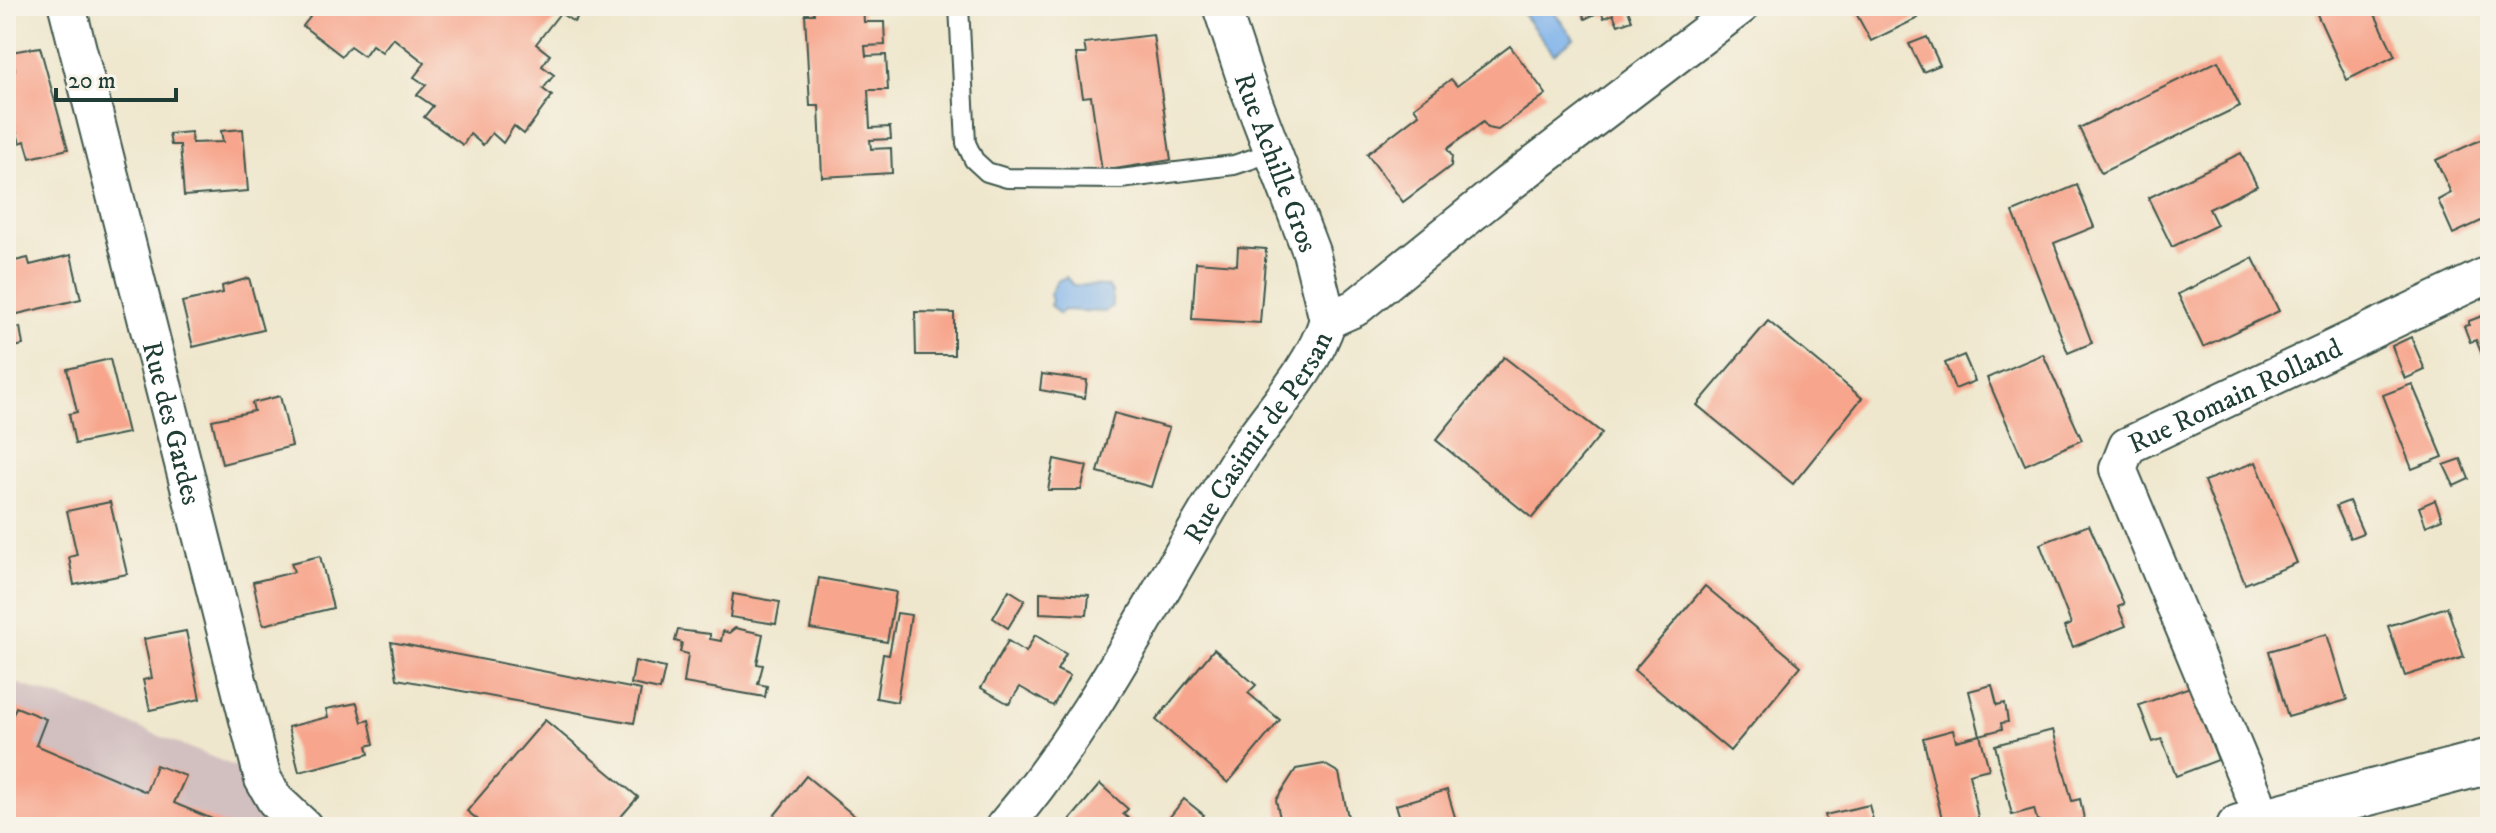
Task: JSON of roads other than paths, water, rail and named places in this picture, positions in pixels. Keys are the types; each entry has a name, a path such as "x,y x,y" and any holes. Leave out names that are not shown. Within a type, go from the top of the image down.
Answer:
{"main road":[{"path":"2250,824 2490,761"}],"street":[{"name":"Rue des Gardes","path":"67,6 263,779 275,800 304,827"},
{"name":"Rue Achille Gros","path":"1221,6 1311,252 1328,320"},
{"name":"Rue Casimir de Persan","path":"1004,827 1057,762 1097,703 1241,456 1311,360 1328,320 1355,308 1508,184 1741,6"},
{"name":"Rue Romain Rolland","path":"2250,824 2249,784 2118,469 2127,446 2490,274"}],"lane":[{"path":"959,6 966,143 974,160 987,172 1007,178 1120,179 1234,165 1273,152"}],"water":[{"path":"1534,6 1549,6 1574,38 1554,54 1523,14"},
{"path":"1066,277 1073,285 1107,286 1112,292 1112,306 1105,312 1063,310 1059,314 1050,305 1050,294 1057,281"}]}
